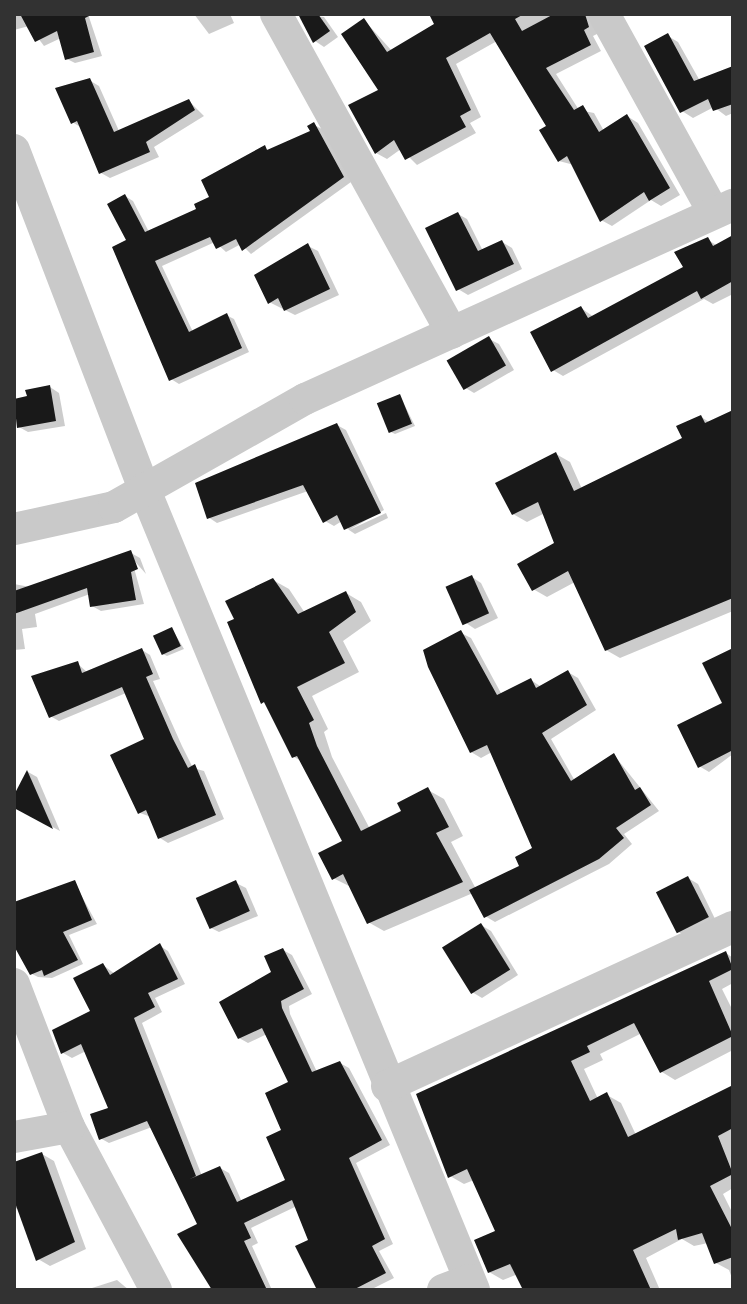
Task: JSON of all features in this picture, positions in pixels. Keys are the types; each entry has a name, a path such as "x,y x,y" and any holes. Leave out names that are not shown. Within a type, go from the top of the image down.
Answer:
{"street":[{"path":"276,14 452,333"},
{"path":"14,529 114,507 305,399 724,209 604,14"},
{"path":"14,150 27,216 144,488 387,1086 462,1287"},
{"path":"387,1086 733,927"},
{"path":"14,984 69,1127 156,1290"},
{"path":"14,1137 69,1127"}],"building":[{"path":"20,14 93,14 85,18 94,52 65,60 57,31 35,42"},
{"path":"298,14 318,14 330,31 313,43"},
{"path":"429,14 524,14 515,19 522,31 554,14 585,14 589,27 584,30 591,45 546,68 574,110 583,105 599,132 627,114 670,188 649,201 644,192 600,222 567,156 558,162 539,130 546,126 490,33 446,58 471,110 460,116 466,127 405,160 394,140 375,154 348,105 378,90 341,34 364,18 387,52 434,24"},
{"path":"668,33 694,81 733,66 733,104 713,111 708,99 680,113 644,46"},
{"path":"90,78 114,132 189,99 195,110 146,142 150,152 99,174 77,121 71,124 55,88"},
{"path":"314,122 344,177 242,251 236,239 216,249 210,237 155,261 189,332 227,313 242,348 169,381 112,247 126,240 107,204 125,194 145,232 196,209 194,204 209,197 201,180 265,145 267,150 310,131 307,126"},
{"path":"458,212 478,251 502,240 514,264 456,291 425,228"},
{"path":"733,235 733,281 701,299 697,291 551,372 530,332 581,306 588,318 683,267 674,252 708,237 713,246"},
{"path":"308,243 330,289 284,311 278,298 268,304 254,275"},
{"path":"489,336 506,365 464,390 447,360"},
{"path":"50,385 56,421 17,428 14,399 27,396 25,390"},
{"path":"400,394 412,424 389,433 377,403"},
{"path":"733,410 733,598 605,651 568,571 532,591 517,564 554,543 538,502 512,515 495,483 556,452 574,491 682,438 676,426 701,415 705,423"},
{"path":"337,423 381,513 344,530 337,515 323,523 303,485 207,519 195,483"},
{"path":"131,550 138,569 131,572 136,600 90,607 87,588 14,614 14,591"},
{"path":"472,575 489,613 463,625 446,587"},
{"path":"273,578 298,614 346,591 356,612 329,632 345,663 297,687 314,720 309,723 317,746 361,831 401,811 397,803 428,787 449,827 436,833 463,882 367,924 343,874 332,880 318,853 342,841 297,756 292,758 264,702 261,704 227,622 234,619 225,601"},
{"path":"172,627 181,646 162,655 153,636"},
{"path":"461,630 497,695 531,678 536,688 568,670 587,705 542,733 571,781 614,753 635,790 640,787 651,805 616,828 624,838 599,859 484,918 469,890 519,866 515,857 532,848 487,745 470,753 428,667 423,650"},
{"path":"142,648 153,674 146,677 173,739 188,768 195,764 216,815 158,839 146,810 138,814 110,755 144,739 122,687 49,718 31,676 78,661 82,673"},
{"path":"733,648 733,750 698,768 677,725 722,703 702,663"},
{"path":"27,770 53,829 14,808 14,795"},
{"path":"688,876 709,917 677,933 656,892"},
{"path":"75,880 92,920 63,932 78,960 44,976 42,970 30,975 14,946 14,902"},
{"path":"236,880 250,911 210,929 196,898"},
{"path":"481,923 510,970 471,994 442,947"},
{"path":"160,943 178,979 148,993 155,1007 134,1018 196,1176 190,1179 220,1166 237,1202 285,1180 266,1137 281,1130 265,1093 288,1082 262,1028 238,1039 219,1002 271,972 264,956 283,948 304,989 281,1001 282,1008 312,1072 340,1061 382,1140 349,1158 385,1239 372,1246 386,1273 353,1290 317,1290 295,1246 308,1240 292,1200 244,1223 251,1238 244,1241 267,1290 212,1290 177,1234 197,1224 147,1121 99,1140 90,1114 108,1108 81,1044 61,1054 52,1030 90,1011 73,978 103,963 110,975"},
{"path":"726,951 733,969 709,981 733,1036 660,1073 634,1023 587,1046 590,1052 571,1061 590,1101 607,1092 628,1137 733,1085 733,1128 718,1136 733,1174 710,1186 733,1231 733,1257 714,1264 702,1233 678,1240 676,1229 633,1250 651,1290 523,1290 510,1264 488,1273 474,1240 495,1231 467,1169 448,1178 416,1094"},
{"path":"42,1152 75,1242 36,1261 14,1200 14,1162"}]}
